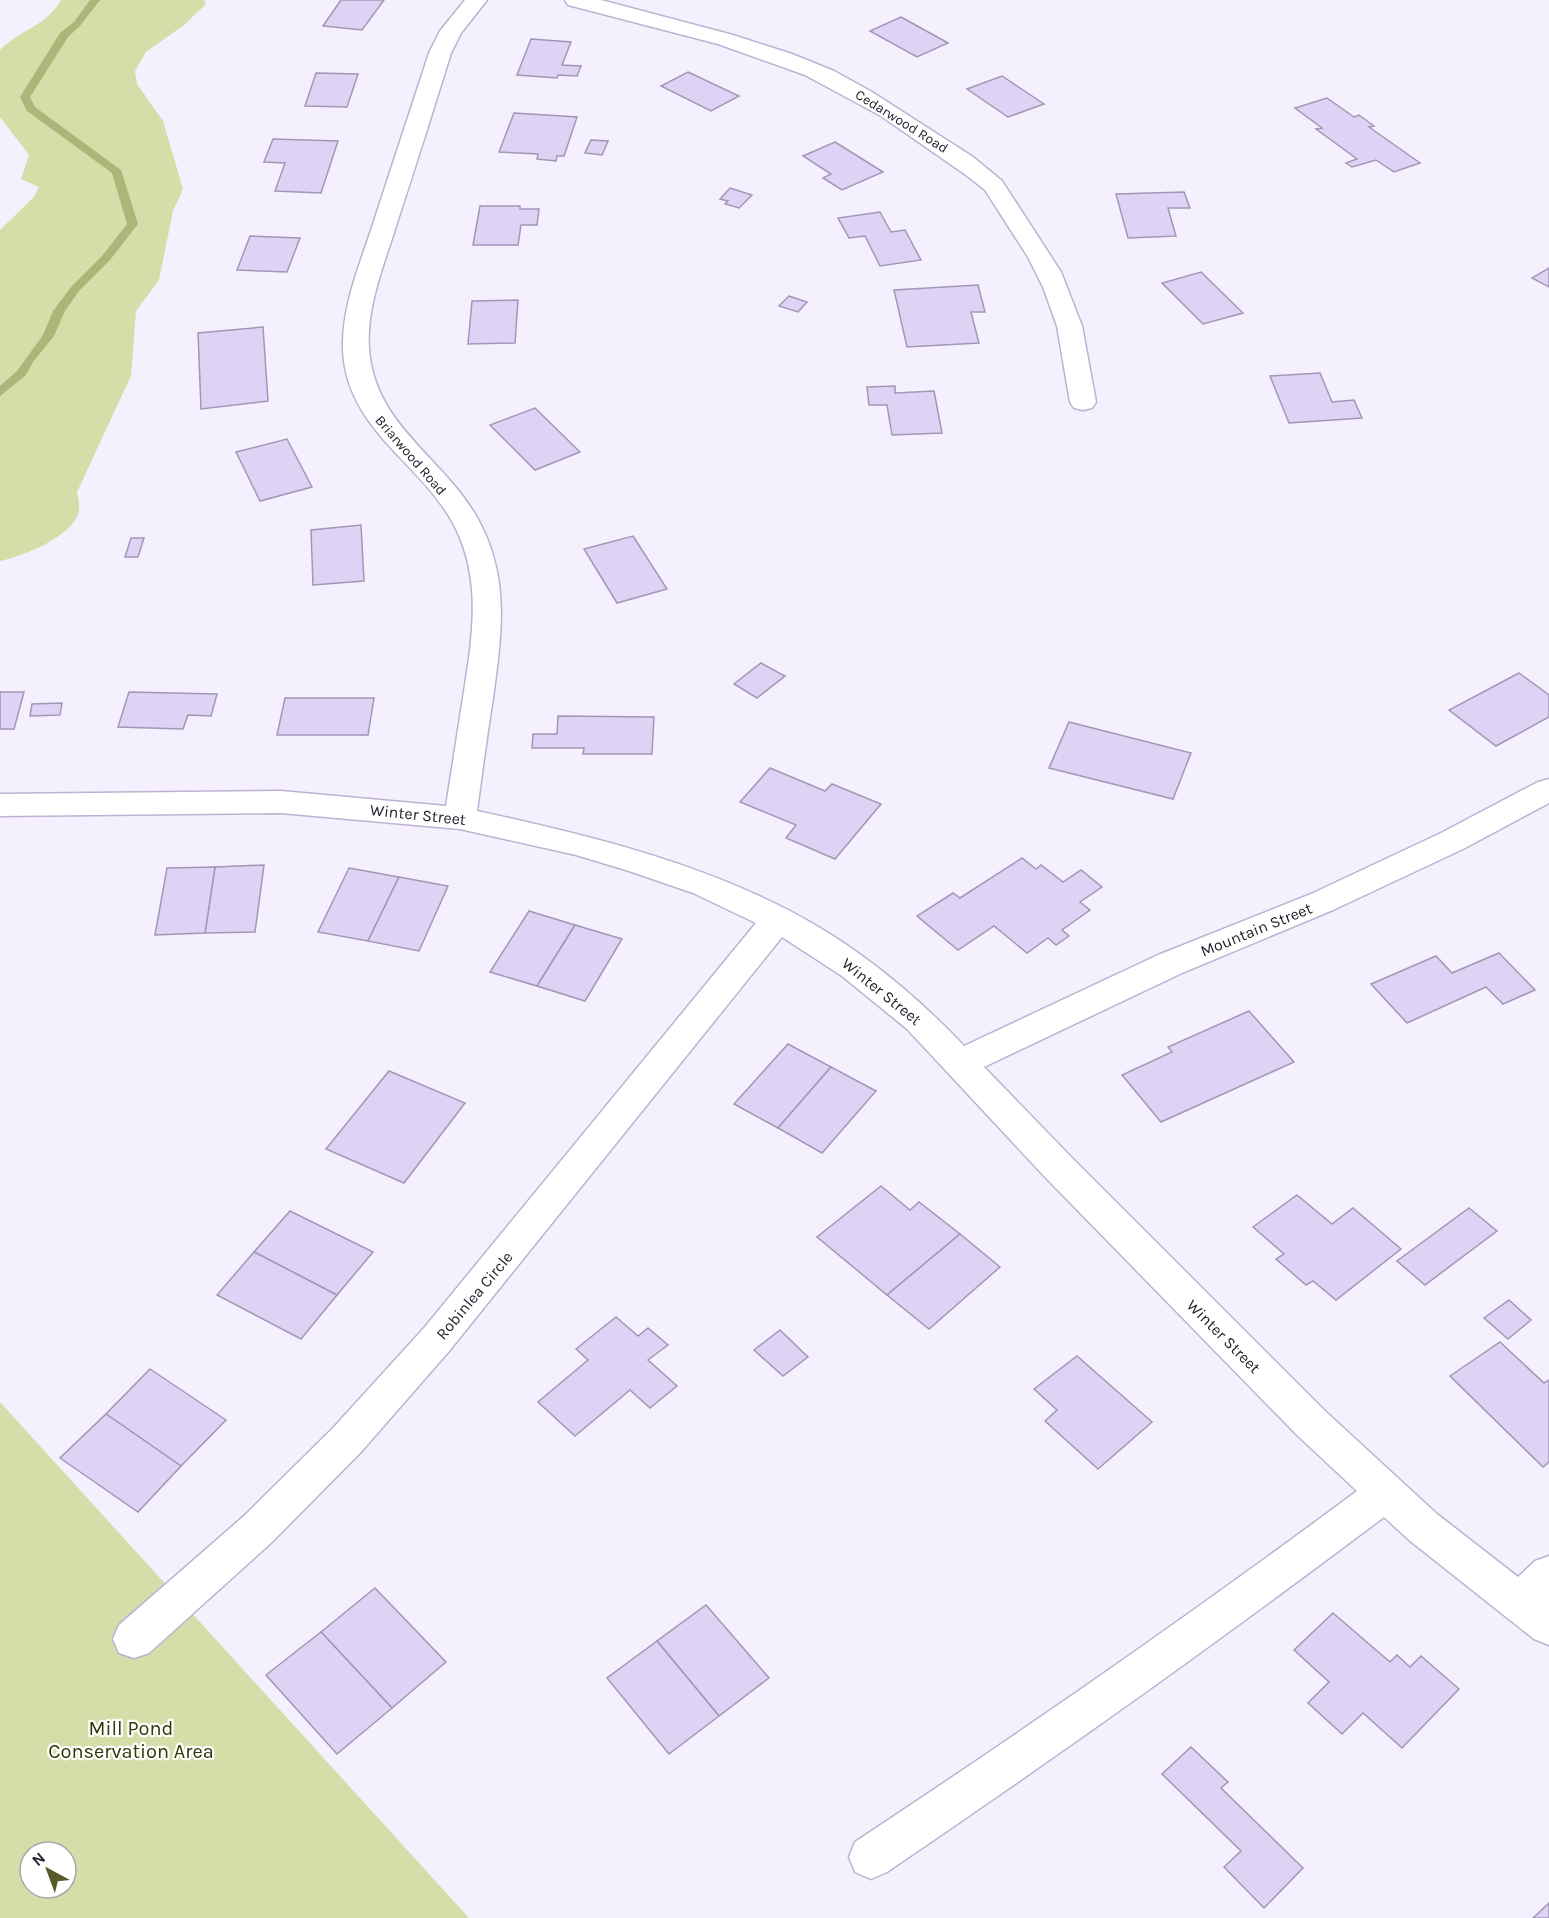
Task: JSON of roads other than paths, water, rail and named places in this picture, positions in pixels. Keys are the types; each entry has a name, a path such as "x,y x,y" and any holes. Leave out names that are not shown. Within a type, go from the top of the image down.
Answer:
{"street":[{"name":"Briarwood Road","path":"460,818 489,621 487,583 483,563 471,530 461,514 391,434 371,406 362,389 354,348 355,326 360,302 440,53 451,31 476,0"},
{"name":"Cedarwood Road","path":"576,0 741,43 813,70 881,107 957,155 981,174 994,186 1052,279 1069,324 1083,402"},
{"name":"Mountain Street","path":"960,1063 1170,964 1322,902 1452,841 1549,790"},
{"name":"Winter Street","path":"0,805 281,802 460,818 577,844 640,863 704,885 778,919 854,967 919,1020 1227,1340 1385,1493 1423,1527 1534,1614"},
{"name":"Robinlea Circle","path":"134,1639 258,1529 347,1440 437,1339 778,919"},
{"path":"871,1857 1057,1732 1221,1616 1385,1493"},
{"path":"1534,1614 1549,1574"}],"waterway":[{"path":"0,392 22,373 28,361 48,336 59,311 75,289 106,258 133,224 117,172 31,109 25,97 64,35 77,24 95,0"}],"park label":[{"name":"Mill Pond Conservation Area","path":"131,1740"}]}
